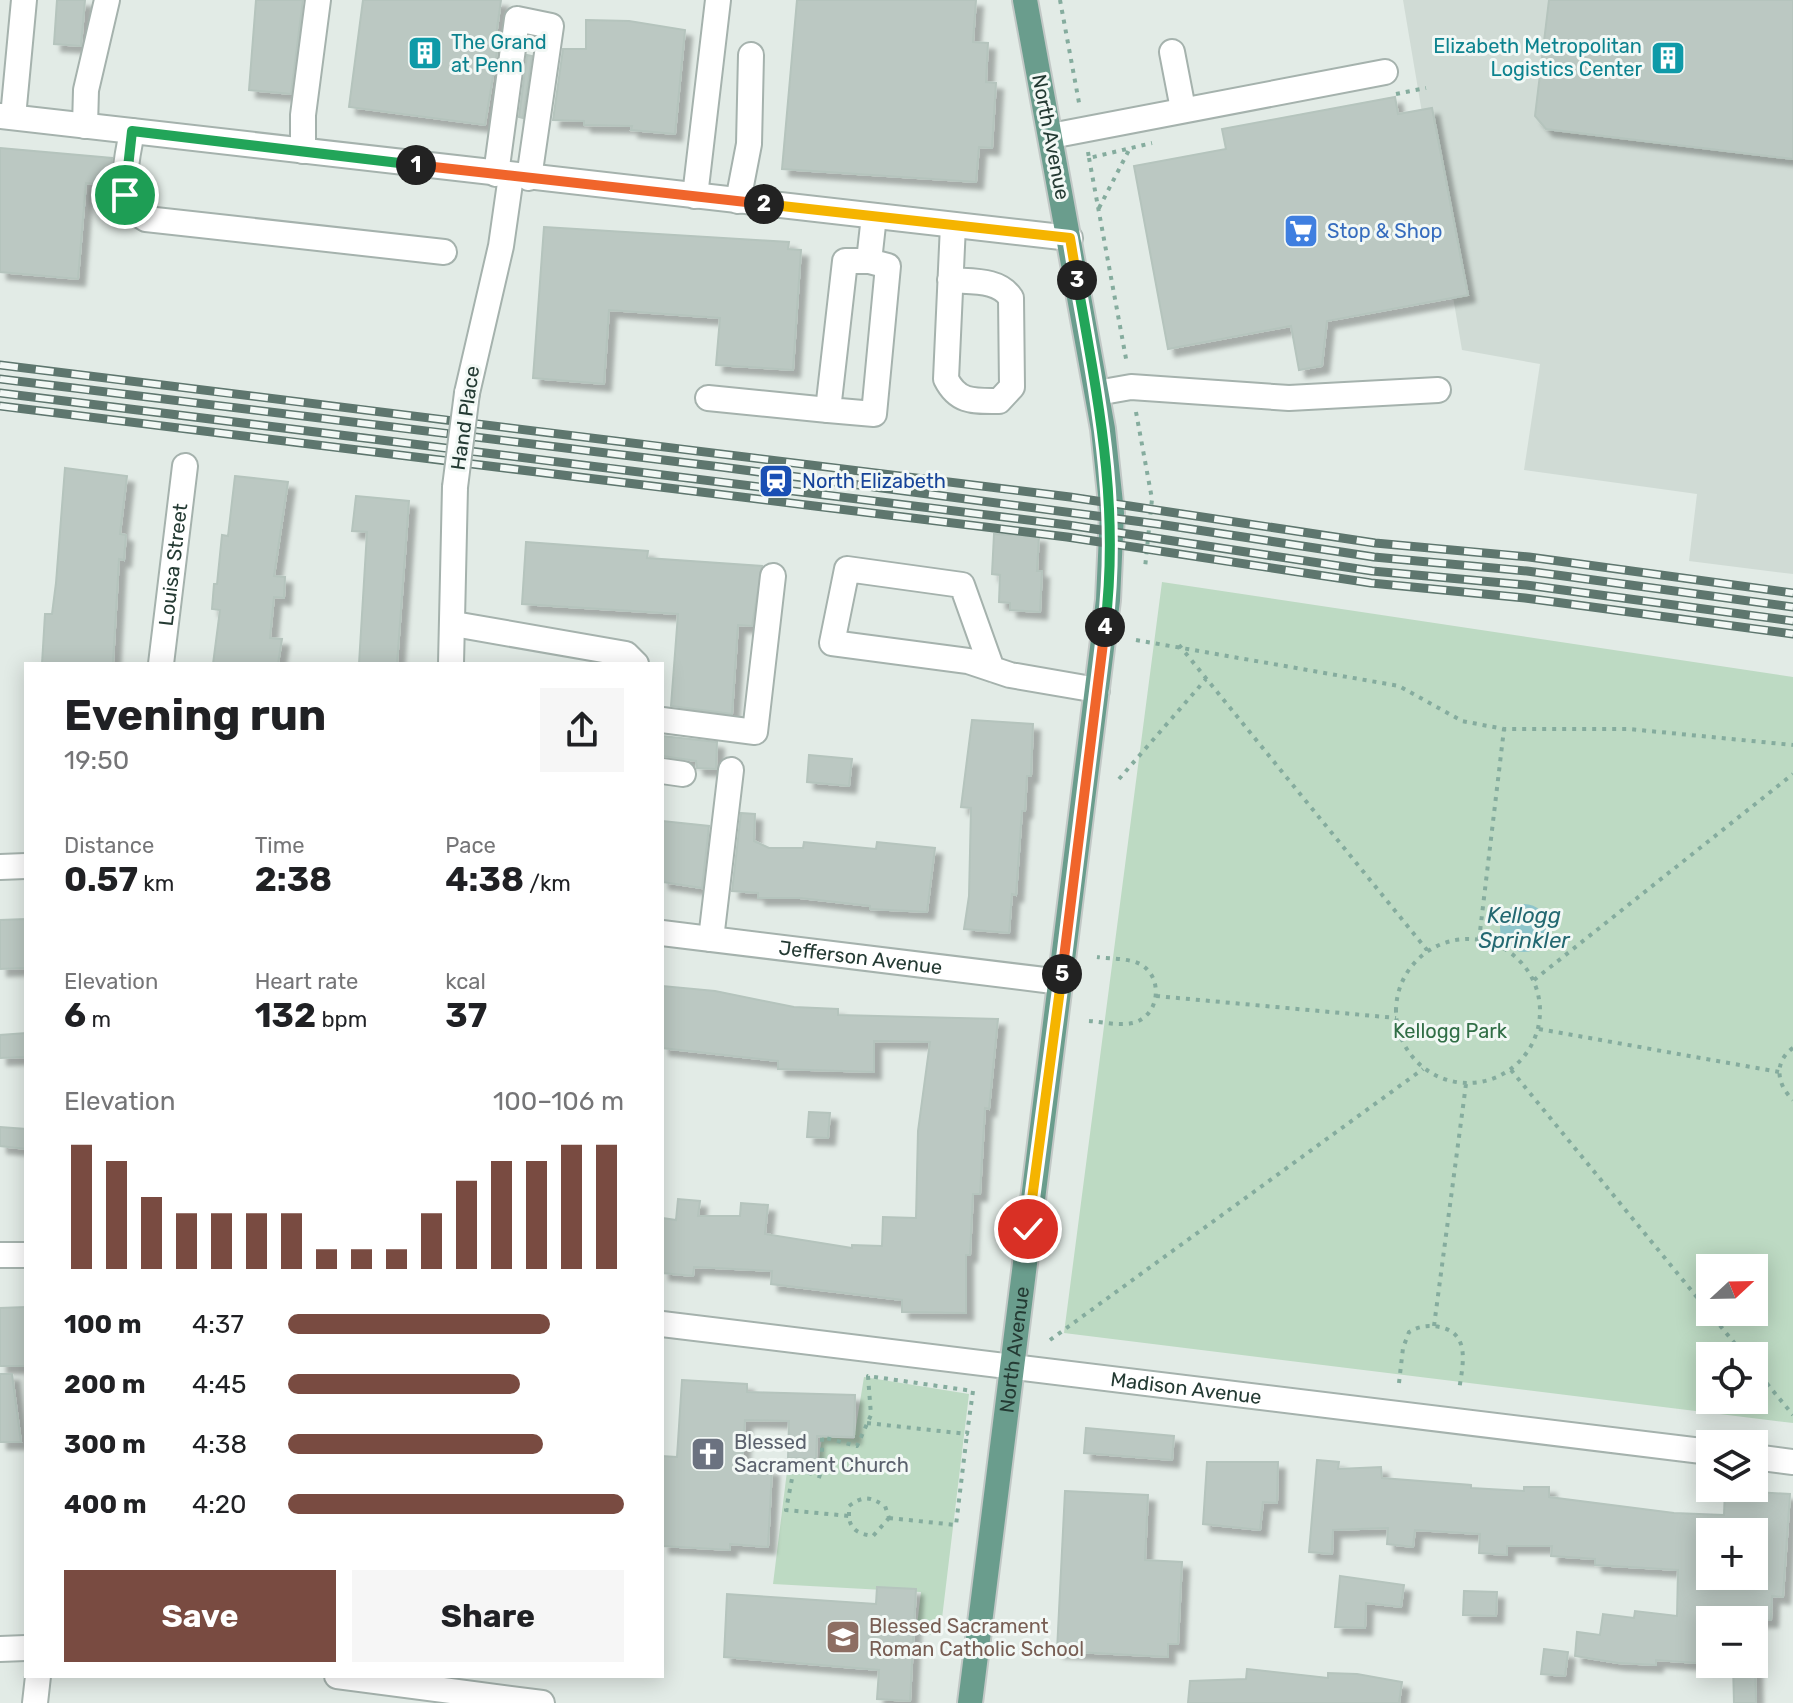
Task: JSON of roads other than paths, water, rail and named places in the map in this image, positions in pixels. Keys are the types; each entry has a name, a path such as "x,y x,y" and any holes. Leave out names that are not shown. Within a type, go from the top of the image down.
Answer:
{"main road":[{"name":"North Avenue","path":"970,1703 1108,600 1112,513 1097,393 1025,0"}],"street":[{"path":"24,0 7,117 1070,238"},
{"path":"85,126 86,90 107,0"},
{"path":"303,151 303,115 318,0"},
{"path":"695,196 718,0"},
{"path":"517,19 551,26 512,176 517,19"},
{"path":"1172,52 1183,109"},
{"path":"738,201 749,144 751,55"},
{"path":"1051,136 1385,72"},
{"path":"132,131 125,195 134,213 146,219 444,252"},
{"name":"Hand Place","path":"451,662 455,487 467,393 501,246 512,176"},
{"path":"869,261 874,216"},
{"path":"950,280 1005,288 1011,298 1012,387 999,401 966,401 953,393 946,379 950,280 953,225"},
{"path":"708,398 828,410 874,414 888,266 869,261 845,261 828,410"},
{"path":"1097,393 1131,387 1289,398 1438,390"},
{"name":"Louisa Street","path":"161,662 185,466"},
{"path":"992,669 962,585 847,569 832,643 968,661 992,669 1097,690"},
{"path":"664,720 755,732 773,576"},
{"path":"454,624 626,654 634,662"},
{"path":"711,939 731,770"},
{"path":"0,867 24,866"},
{"name":"Jefferson Avenue","path":"664,933 1061,982"},
{"path":"0,1255 24,1255"},
{"name":"Madison Avenue","path":"664,1324 1696,1450"},
{"path":"1768,1459 1793,1462"},
{"path":"0,1649 24,1648"},
{"path":"35,1703 38,1678"},
{"path":"352,1678 542,1703"}],"water":[{"name":"Kellogg Sprinkler","path":"1524,904 1541,911 1548,928 1541,945 1524,952 1507,945 1500,928 1507,911"}],"railway":[{"path":"0,365 1070,497 1375,543 1529,557 1793,593"},
{"path":"0,379 721,467 1158,524 1374,557 1527,571 1793,607"},
{"path":"0,393 1068,525 1372,571 1526,585 1793,621"},
{"path":"0,406 1067,537 1371,583 1525,598 1793,634"}],"place":[{"name":"The Grand at Penn","path":"425,53"},
{"name":"Elizabeth Metropolitan Logistics Center","path":"1668,58"},
{"name":"Stop & Shop","path":"1301,231"},
{"name":"North Elizabeth","path":"776,481"},
{"name":"Blessed Sacrament Church","path":"708,1454"},
{"name":"Blessed Sacrament Roman Catholic School","path":"843,1637"}],"park label":[{"name":"Kellogg Park","path":"1450,1031"}]}
